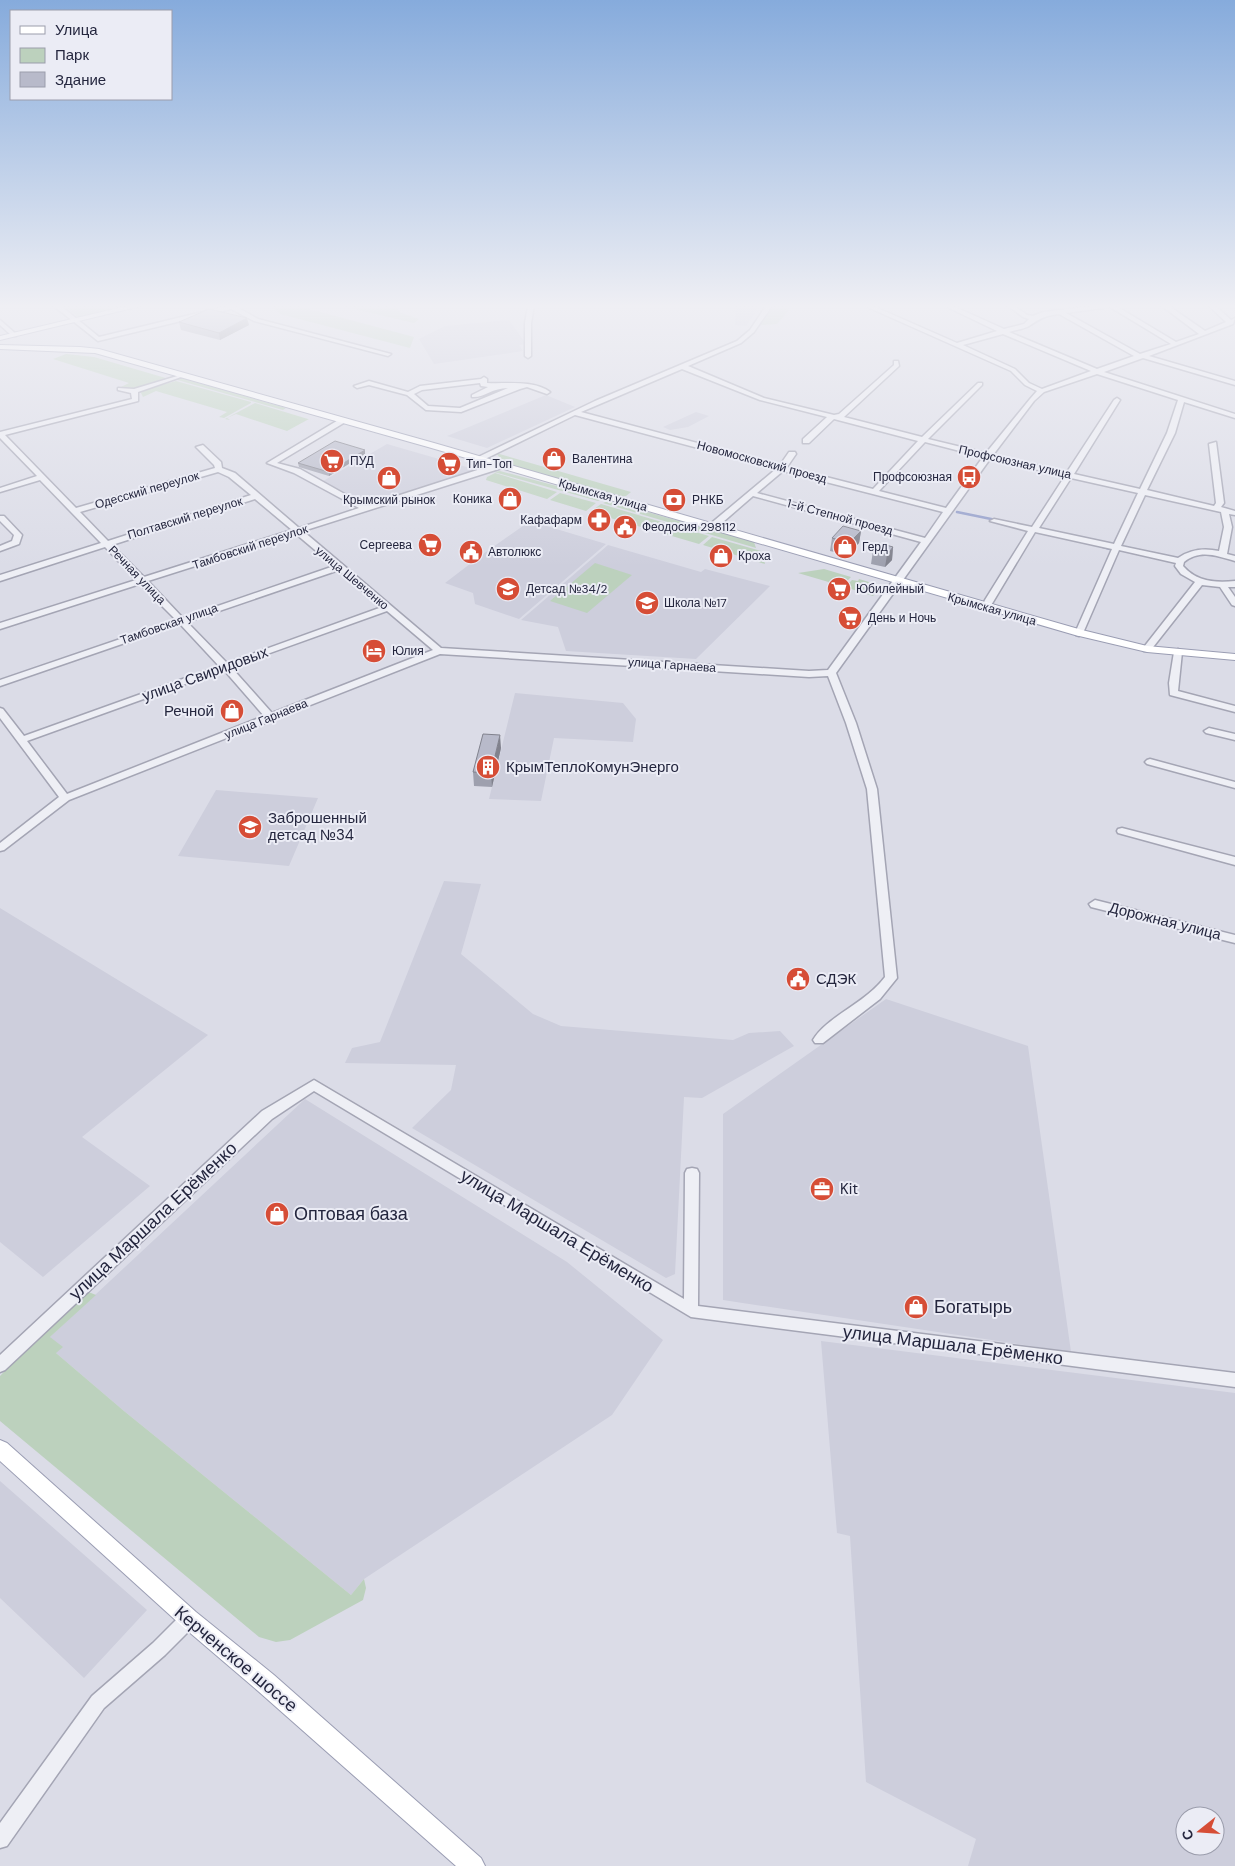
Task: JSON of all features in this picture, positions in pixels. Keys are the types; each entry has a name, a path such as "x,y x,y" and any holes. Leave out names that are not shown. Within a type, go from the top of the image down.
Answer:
{"main road":[{"name":"Крымская улица","path":"245,393 1079,633 1148,649 1235,657"},
{"name":"Керченское шоссе","path":"0,1449 189,1619 266,1683 474,1866"}],"street":[{"path":"0,434 136,400 134,393"},
{"path":"406,393 426,408 461,410 503,393"},
{"path":"474,396 481,393"},
{"path":"478,459 623,393"},
{"name":"Профсоюзная улица","path":"748,393 762,399 988,456 1235,513"},
{"path":"806,441 830,418 841,416 868,393"},
{"path":"874,492 950,410 970,393"},
{"path":"819,1040 831,1028 883,991 891,978 872,789 851,723 831,673 988,456 1032,400 1040,393"},
{"path":"1160,393 1235,416"},
{"path":"986,607 1032,530 1035,529 1117,400"},
{"path":"1079,633 1116,548 1171,433 1181,400"},
{"name":"Новомосковский проезд","path":"576,413 948,511"},
{"path":"343,421 271,463 297,471 364,508"},
{"name":"Речная улица","path":"0,434 225,666 271,718"},
{"path":"1213,444 1220,503 1216,508"},
{"name":"улица Шевченко","path":"200,446 218,464 219,469 232,475 439,651"},
{"path":"712,527 720,518 753,494 783,467 792,454"},
{"name":"Тамбовский переулок","path":"0,626 499,466"},
{"name":"Одесский переулок","path":"74,511 219,469"},
{"path":"0,490 42,477"},
{"name":"1-й Степной проезд","path":"753,494 926,541"},
{"name":"Полтавский переулок","path":"0,578 256,496"},
{"path":"1223,554 1228,527 1225,511"},
{"path":"0,549 16,542 18,535 1,518"},
{"path":"994,521 1180,561"},
{"path":"1235,559 1223,554 1196,552 1185,555 1180,561 1183,572 1200,582 1223,586 1235,584"},
{"name":"Тамбовская улица","path":"0,683 339,567"},
{"path":"1148,649 1200,582"},
{"path":"1223,586 1235,603"},
{"name":"улица Свиридовых","path":"21,740 388,608"},
{"name":"улица Гарнаева","path":"0,848 65,798 439,651 809,674 831,673"},
{"path":"1178,652 1178,664 1172,684 1173,693 1235,710"},
{"path":"0,711 65,798"},
{"path":"1209,731 1235,737"},
{"path":"1150,762 1235,785"},
{"path":"1122,831 1235,861"},
{"name":"Дорожная улица","path":"1095,904 1235,939"},
{"name":"улица Маршала Ерёменко","path":"0,1364 267,1115 314,1085 690,1311 1235,1380"},
{"path":"690,1311 692,1174"},
{"path":"0,1839 98,1702 159,1650 189,1619"}],"shaded area":[{"path":"546,395 575,407 487,448 447,436"},
{"path":"696,412 709,416 688,427 670,430 663,427"},
{"name":"Крымский рынок","path":"387,444 477,470 364,506 318,484"},
{"path":"530,521 606,544 519,619 475,604 473,593 445,583 483,554"},
{"name":"Школа №17","path":"608,545 701,572 705,569 770,586 696,659 566,651 558,627 521,620"},
{"path":"515,693 623,703 636,719 633,742 554,738 541,801 489,799"},
{"name":"Заброшенный детсад №34","path":"216,790 318,798 289,866 178,856"},
{"path":"444,881 481,884 461,954 533,1014 561,1026 733,1040 749,1033 780,1031 794,1046 702,1098 684,1097 675,1274 666,1278 412,1128 451,1090 456,1065 345,1063 352,1048 380,1042"},
{"path":"0,908 208,1035 82,1137 150,1186 43,1277 0,1242"},
{"path":"886,999 1028,1046 1071,1352 723,1300 723,1114"},
{"path":"305,1099 567,1262 663,1340 612,1415 364,1579 351,1595 124,1411 56,1353 50,1337"},
{"path":"821,1341 1235,1393 1235,1866 968,1866 976,1839 866,1782 850,1536 837,1533"},
{"path":"0,1481 147,1610 84,1678 0,1598"}],"green space":[{"path":"141,393 151,393 143,397"},
{"path":"163,393 219,393 251,402 224,418 219,417 227,412"},
{"path":"224,393 235,393 286,408 283,410"},
{"path":"255,403 309,419 287,431 236,414 227,418 230,420 225,419"},
{"path":"496,453 631,492 626,496 620,497 505,464"},
{"path":"500,471 598,497 600,500 494,472"},
{"path":"495,473 557,492 547,499 486,480 487,477"},
{"path":"560,493 596,503 586,511 550,500"},
{"path":"608,501 754,542 756,548 603,503"},
{"path":"601,504 709,536 699,544 590,512"},
{"path":"712,537 761,551 765,564 703,545"},
{"path":"595,563 632,575 587,613 550,601"},
{"path":"824,569 851,577 842,586 798,573"},
{"path":"859,579 882,586 873,596 845,587 852,580 858,581"},
{"path":"86,1291 96,1295 50,1337 63,1347 56,1353 124,1411 351,1595 364,1579 366,1588 363,1600 290,1640 276,1642 259,1637 0,1421 0,1376 42,1332"}],"building":[{"name":"ПУД","path":"335,441 365,450 329,472 298,463"},
{"path":"843,526 861,531 849,543 832,538"},
{"path":"879,543 893,547 887,555 873,551"},
{"path":"483,734 500,735 491,773 473,772"}],"waterway":[{"path":"957,512 996,520"},
{"path":"1100,546 1110,549"}],"place":[{"name":"Валентина","path":"554,459"},
{"name":"ПУД","path":"332,461"},
{"name":"Тип-Топ","path":"449,464"},
{"name":"Профсоюзная","path":"969,477"},
{"name":"Крымский рынок","path":"389,478"},
{"name":"Коника","path":"510,499"},
{"name":"РНКБ","path":"674,500"},
{"name":"Кафафарм","path":"599,520"},
{"name":"Феодосия 298112","path":"625,527"},
{"name":"Сергеева","path":"430,545"},
{"name":"Герд","path":"845,547"},
{"name":"Автолюкс","path":"471,552"},
{"name":"Кроха","path":"721,556"},
{"name":"Детсад №34/2","path":"508,589"},
{"name":"Юбилейный","path":"839,589"},
{"name":"Школа №17","path":"647,603"},
{"name":"День и Ночь","path":"850,618"},
{"name":"Юлия","path":"374,651"},
{"name":"Речной","path":"232,711"},
{"name":"КрымТеплоКомунЭнерго","path":"488,767"},
{"name":"Заброшенный детсад №34","path":"250,827"},
{"name":"СДЭК","path":"798,979"},
{"name":"Kit","path":"822,1189"},
{"name":"Оптовая база","path":"277,1214"},
{"name":"Богатырь","path":"916,1307"}]}
